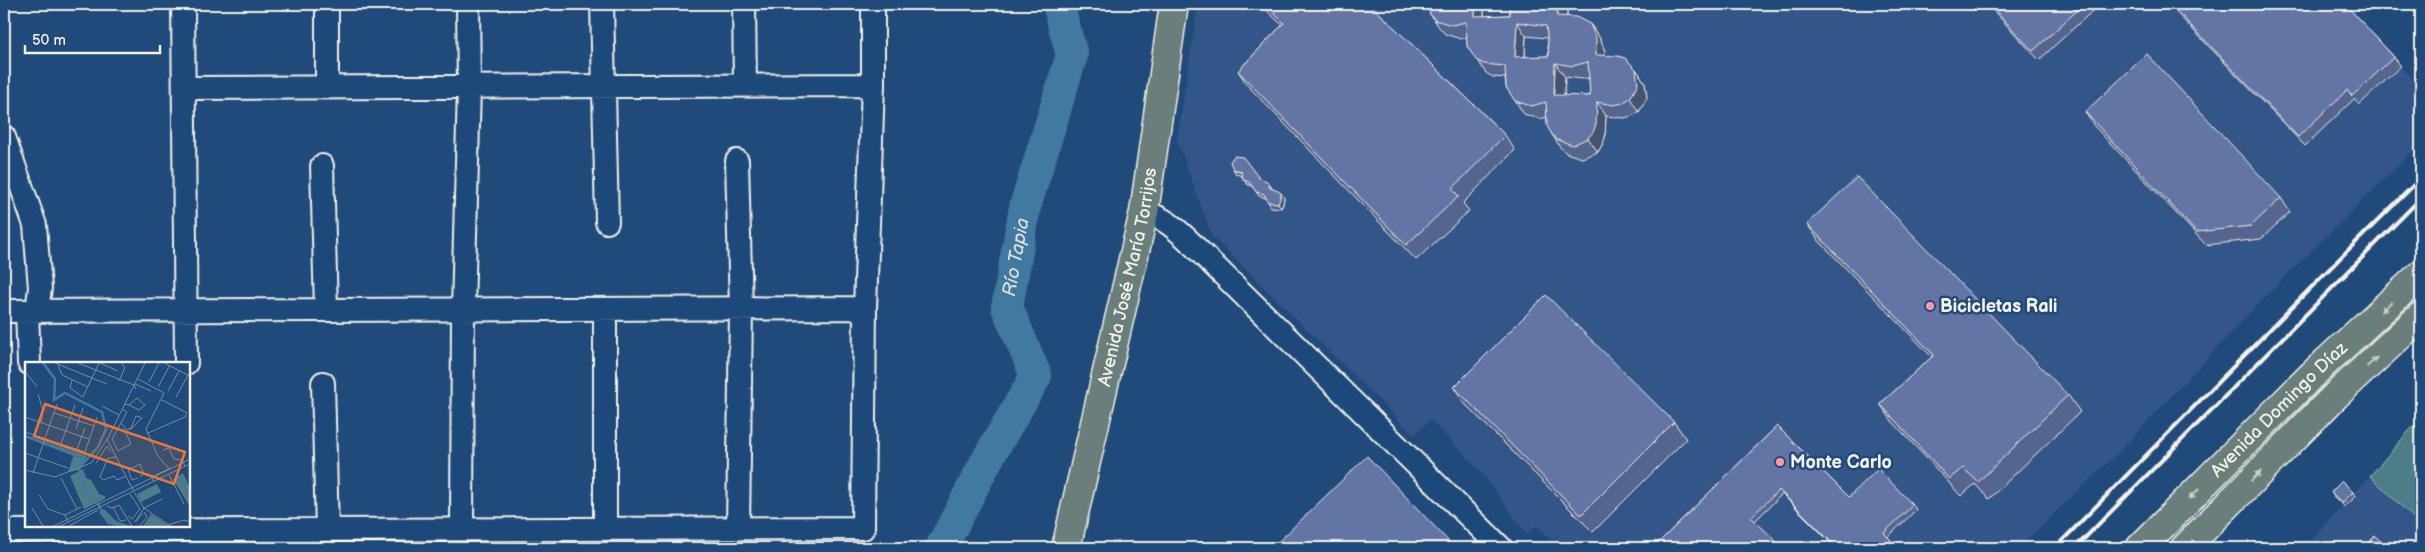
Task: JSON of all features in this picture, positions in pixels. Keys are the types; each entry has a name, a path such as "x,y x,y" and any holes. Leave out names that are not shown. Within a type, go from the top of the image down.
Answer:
{"main road":[{"name":"Avenida José María Torrijos","path":"1066,548 1144,212 1174,4"},
{"name":"Avenida Domingo Díaz","path":"2140,548 2313,374 2421,274"},
{"name":"Avenida Domingo Díaz","path":"2185,548 2336,395 2421,316"}],"street":[{"path":"184,4 186,362"},
{"path":"326,4 327,87"},
{"path":"462,530 463,310 469,86 468,4"},
{"path":"602,4 607,222"},
{"path":"744,4 745,85"},
{"path":"4,531 34,528 186,535 327,530 863,528 865,308 874,85 873,4"},
{"path":"185,88 874,85"},
{"path":"4,137 35,224 40,288 32,311 29,362"},
{"path":"737,161 741,309 738,529"},
{"path":"322,166 326,310"},
{"path":"1144,212 1155,215 1169,223 1186,238 1501,548"},
{"path":"4,311 865,308"},
{"path":"605,310 606,529"},
{"path":"324,383 327,530"}],"shaded area":[{"path":"1198,4 2343,4 2421,89 2421,143 2259,303 2119,452 2018,548 1560,548 1537,525 1526,533 1478,468 1430,420 1414,435 1212,236 1177,141"},
{"path":"2370,476 2421,525 2421,548 2304,548"}],"green space":[{"path":"2421,417 2421,525 2370,476"}],"building":[{"path":"1265,4 1370,4 1505,135 1452,189 1459,196 1406,245 1238,71 1284,23"},
{"path":"1427,4 1475,4 1475,16 1510,15 1509,4 1557,4 1557,16 1576,17 1590,24 1596,38 1596,55 1625,58 1636,69 1638,85 1630,98 1623,103 1614,105 1597,102 1596,125 1588,138 1573,145 1557,140 1547,126 1546,102 1531,106 1515,101 1506,87 1505,66 1484,64 1476,60 1467,46 1466,22 1452,25 1435,20 1430,14","holes":["1517,22 1546,26 1549,56 1515,57","1588,62 1590,96 1554,95 1555,63 1573,66"]},
{"path":"1989,4 2084,4 2033,51"},
{"path":"2170,4 2345,4 2394,57 2352,96 2347,90 2298,137"},
{"path":"2147,54 2281,198 2251,226 2196,232 2085,112"},
{"path":"1234,156 1243,157 1259,178 1267,181 1270,188 1281,193 1278,203 1268,202 1264,194 1256,192 1250,183 1243,179 1241,171 1233,169 1230,162"},
{"name":"Bicicletas Rali","path":"1857,177 2068,395 1978,482 1963,468 1949,479 1880,404 1934,355 1807,224"},
{"path":"1546,295 1674,422 1581,515 1454,387"},
{"name":"Monte Carlo","path":"1777,426 1849,497 1878,469 1913,505 1884,533 1891,540 1883,548 1837,548 1779,490 1751,517 1783,548 1653,548"},
{"path":"1367,456 1455,548 1272,548"},
{"path":"2342,481 2353,492 2342,503 2331,492"},
{"path":"2375,536 2388,548 2363,548"}],"waterway":[{"name":"Río Tapia","path":"941,548 988,458 1036,376 1007,307 1025,207 1072,55 1058,4"}],"railway":[{"path":"2055,548 2421,178"},
{"path":"2075,548 2421,198"}],"place":[{"name":"Bicicletas Rali","path":"1930,306"},
{"name":"Monte Carlo","path":"1780,462"}]}
